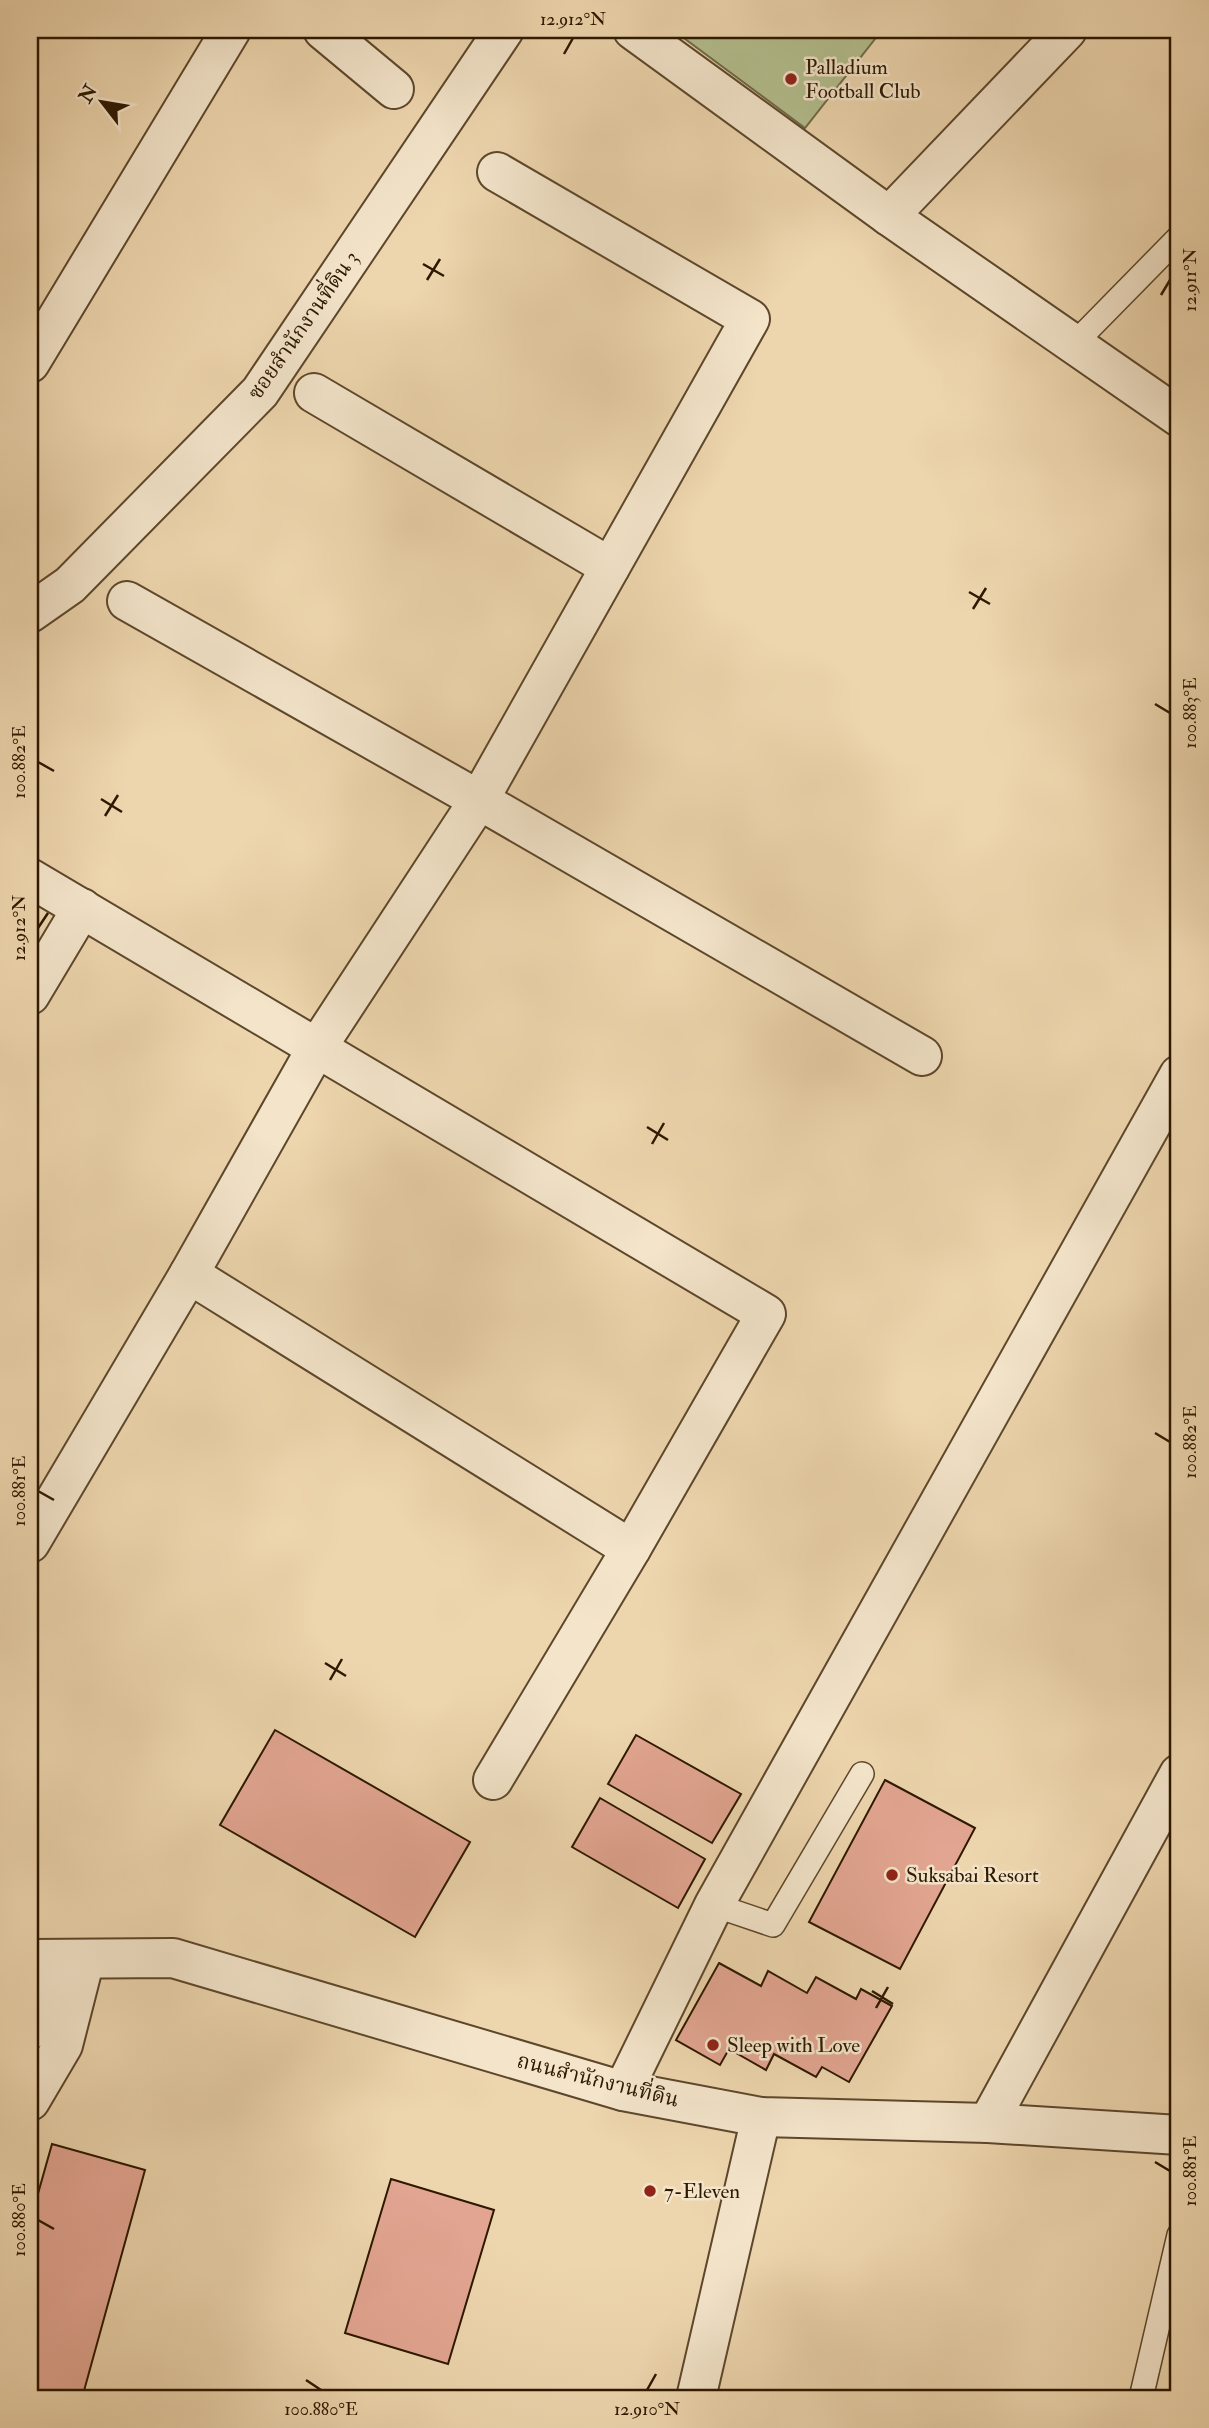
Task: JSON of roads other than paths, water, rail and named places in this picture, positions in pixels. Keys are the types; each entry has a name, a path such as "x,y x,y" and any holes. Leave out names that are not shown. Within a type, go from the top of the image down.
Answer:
{"street":[{"path":"30,363 231,30"},
{"path":"323,30 394,89"},
{"name":"ซอยสำนักงานที่ดิน 3","path":"30,613 70,585 260,392 504,30"},
{"path":"633,30 889,216 1179,416"},
{"path":"889,216 1068,30"},
{"path":"30,1543 189,1274 316,1049 479,800 750,319 497,172"},
{"path":"314,393 610,567"},
{"path":"127,601 479,800 922,1056"},
{"path":"30,878 766,1314 631,1549 493,1780"},
{"path":"30,995 82,908"},
{"path":"623,2091 714,1906 1179,1075"},
{"path":"189,1274 631,1549"},
{"path":"988,2123 1179,1774"},
{"name":"ถนนสำนักงานที่ดิน","path":"38,1959 173,1958 623,2091 761,2117 988,2123 1179,2135"},
{"path":"30,2030 38,1959"},
{"path":"30,2087 63,2045 85,1959"},
{"path":"695,2398 761,2117"}],"lane":[{"path":"1074,344 1179,237"},
{"path":"714,1906 773,1925 862,1774"},
{"path":"1141,2398 1179,2235"}],"place":[{"name":"Palladium Football Club","path":"791,79"},
{"name":"Suksabai Resort","path":"892,1875"},
{"name":"Sleep with Love","path":"713,2045"},
{"name":"7-Eleven","path":"650,2191"}]}
